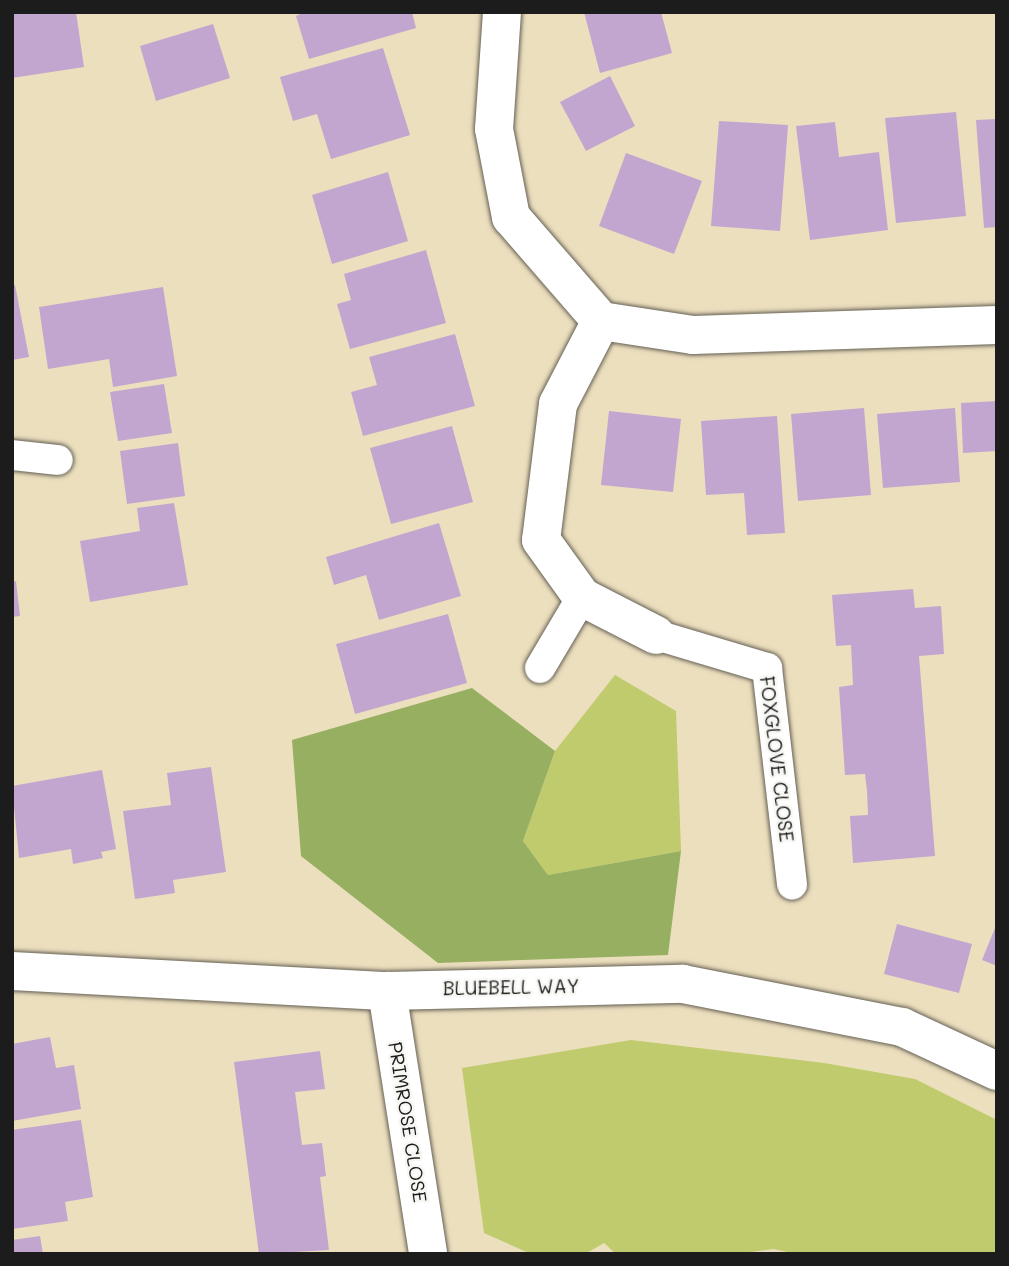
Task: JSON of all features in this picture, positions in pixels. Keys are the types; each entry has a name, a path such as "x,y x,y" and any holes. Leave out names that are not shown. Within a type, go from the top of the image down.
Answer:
{"street":[{"path":"502,12 494,129 511,217 601,321 693,335 997,325"},
{"name":"FOXGLOVE CLOSE","path":"601,321 558,404 541,540 582,597 656,635"},
{"name":"BLUEBELL WAY","path":"12,971 387,991 683,984 902,1027 997,1071"},
{"name":"PRIMROSE CLOSE","path":"387,991 428,1254"}],"lane":[{"path":"12,455 58,460"},
{"path":"540,668 582,597"},
{"name":"FOXGLOVE CLOSE","path":"656,635 767,668 792,885"}],"green space":[{"path":"615,675 676,711 681,851 548,875 523,841 555,751"},
{"path":"472,688 555,751 523,841 548,875 681,851 668,955 438,963 301,856 292,740"},
{"path":"631,1040 824,1063 915,1079 997,1120 997,1254 796,1254 774,1249 735,1254 616,1254 604,1243 585,1254 531,1254 484,1233 462,1068"}],"building":[{"path":"12,12 76,12 84,67 12,78"},
{"path":"305,12 412,12 416,28 309,59 296,16"},
{"path":"584,12 661,12 672,53 600,73"},
{"path":"213,24 230,78 156,101 140,46"},
{"path":"383,48 410,135 331,159 317,114 293,121 280,77"},
{"path":"610,76 635,126 586,151 560,102"},
{"path":"956,112 966,216 896,223 885,118"},
{"path":"997,119 997,227 984,228 976,120"},
{"path":"719,121 788,125 780,231 711,226"},
{"path":"835,122 839,157 879,152 888,230 810,240 796,126"},
{"path":"626,153 702,181 674,254 599,226"},
{"path":"388,172 408,241 332,264 312,195"},
{"path":"426,250 446,323 350,349 337,304 351,300 344,274"},
{"path":"15,285 29,357 12,360 12,286"},
{"path":"163,287 177,376 113,387 109,359 48,369 39,307"},
{"path":"455,334 475,406 363,436 351,392 377,385 369,357"},
{"path":"164,384 172,433 118,441 110,392"},
{"path":"997,401 997,451 963,453 961,403"},
{"path":"864,408 871,495 798,501 791,414"},
{"path":"955,408 960,482 883,488 877,414"},
{"path":"609,411 681,419 673,492 601,485"},
{"path":"777,416 785,533 747,535 744,493 706,495 701,421"},
{"path":"452,426 473,502 391,524 370,448"},
{"path":"178,443 185,496 127,504 120,451"},
{"path":"174,503 188,585 90,602 80,541 140,531 137,508"},
{"path":"439,523 461,596 379,620 366,575 334,585 326,557"},
{"path":"16,581 20,616 12,617 12,582"},
{"path":"913,589 915,608 941,606 944,654 919,656 935,856 853,863 850,816 868,815 867,791 865,774 845,775 839,687 853,685 851,645 836,646 832,595"},
{"path":"448,614 467,683 355,714 336,644"},
{"path":"211,767 226,872 173,880 175,893 135,899 123,811 171,805 167,773"},
{"path":"102,770 116,849 101,852 103,858 73,864 71,849 19,858 12,786"},
{"path":"997,923 997,966 982,960"},
{"path":"897,924 972,944 959,993 884,974"},
{"path":"50,1037 56,1068 74,1065 81,1109 12,1121 12,1044"},
{"path":"320,1051 325,1089 295,1092 302,1145 322,1143 326,1176 320,1177 329,1250 259,1254 234,1062"},
{"path":"81,1120 93,1197 65,1202 68,1221 12,1229 12,1130"},
{"path":"40,1236 43,1254 12,1254 12,1240"}]}
